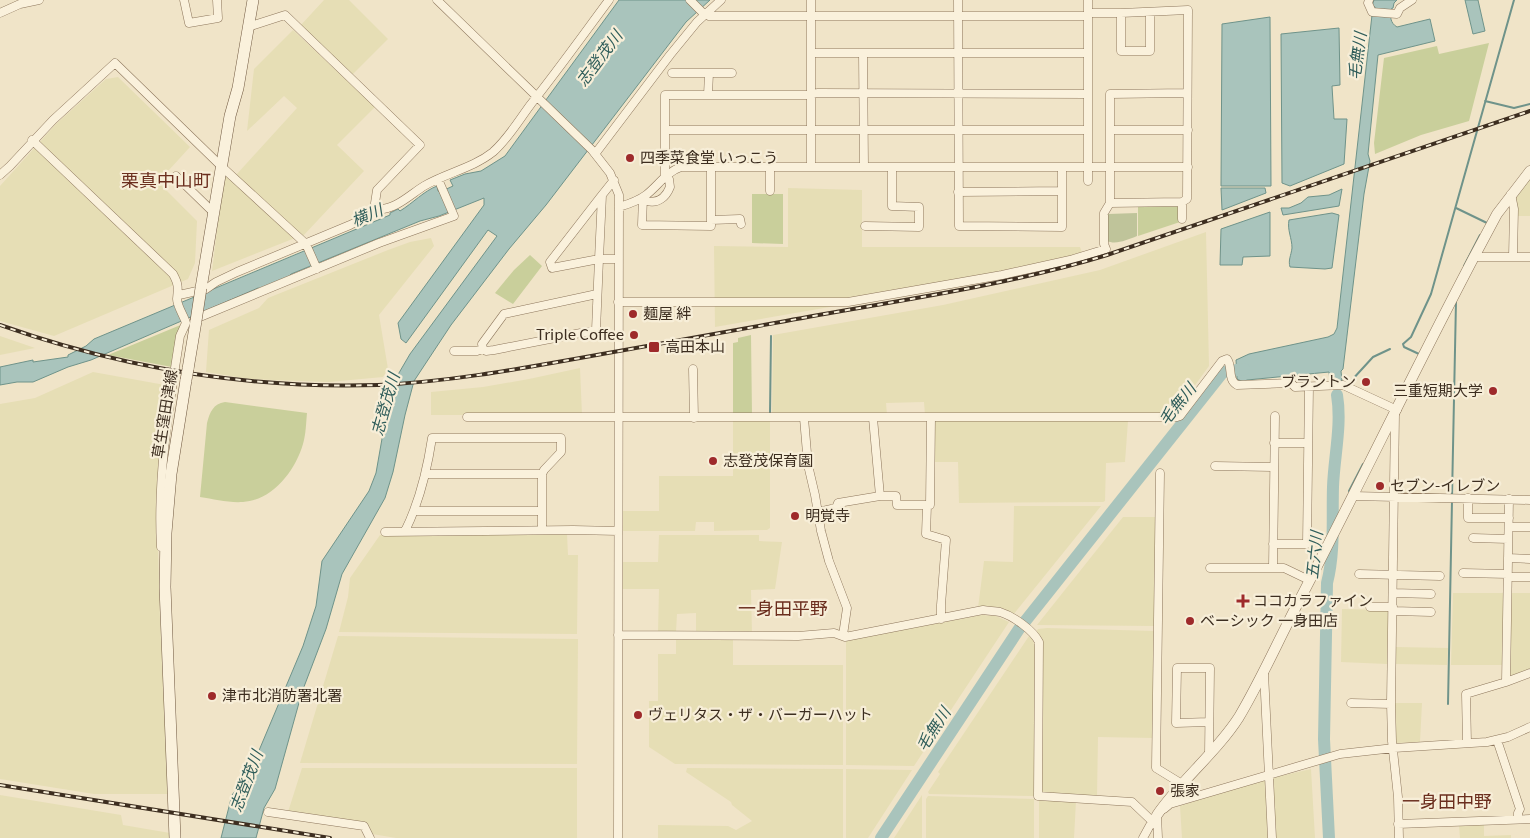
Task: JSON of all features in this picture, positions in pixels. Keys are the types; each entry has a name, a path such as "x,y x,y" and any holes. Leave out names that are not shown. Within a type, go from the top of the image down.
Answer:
{"main road":[{"name":"草生窪田津線","path":"175,838 165,588 165,551 171,474 187,374 189,322 201,288 230,116 238,88 253,0"}],"street":[{"path":"0,13 20,4 39,0"},
{"path":"184,0 189,23 218,18 217,0"},
{"path":"437,0 594,152 614,180 619,195 618,838"},
{"path":"178,297 206,290 216,282 237,272 306,244 374,213 377,209 397,203 426,185 492,152 538,97 609,0"},
{"path":"690,0 709,16 958,16 1188,10 1188,199 1182,202 1110,203"},
{"path":"594,152 704,13 721,0"},
{"path":"811,0 811,167"},
{"path":"958,0 958,226 1062,227 1062,167"},
{"path":"1088,0 1088,181"},
{"path":"1369,0 1368,3 1372,12 1397,14 1400,8 1412,0"},
{"path":"1120,13 1121,51 1150,51 1150,12"},
{"path":"248,27 285,15 420,145 377,190 375,203 377,209"},
{"path":"811,53 1088,53"},
{"path":"863,53 864,167"},
{"path":"0,175 32,140 114,63 221,166 306,244 316,269"},
{"path":"672,73 732,73"},
{"path":"708,95 709,73"},
{"path":"643,197 650,202 655,202 664,197 670,187 670,183 665,176 665,95 864,93 1088,94"},
{"path":"618,302 848,302 1002,276 1070,260 1106,249 1104,244 1104,213 1110,203 1110,94 1188,93"},
{"path":"665,130 1088,130"},
{"path":"1110,130 1188,130"},
{"path":"32,140 173,274 178,282 178,297 189,322"},
{"path":"619,207 638,201 665,176 674,169 681,167 1188,167"},
{"path":"643,197 642,225 711,226 711,167"},
{"path":"770,167 770,192"},
{"path":"865,226 919,227 919,207 892,206 892,167"},
{"path":"1143,838 1154,818 1182,784 1209,756 1234,724 1264,673 1278,641 1474,256 1497,214 1530,171"},
{"path":"176,176 213,212"},
{"path":"165,551 161,550 160,530 164,439 180,336 189,322 379,243 454,216 438,179"},
{"path":"614,180 550,262 552,268 599,259 618,259"},
{"path":"958,192 1062,192"},
{"path":"1511,194 1514,209 1513,257"},
{"path":"454,351 494,350 596,330 602,195"},
{"path":"1182,202 1182,219"},
{"path":"711,220 736,218"},
{"path":"1474,256 1530,258"},
{"path":"482,349 482,344 504,314 597,294"},
{"path":"467,417 1177,417 1180,416 1226,358 1230,363 1233,382 1241,386 1291,383 1295,387 1343,385 1396,411"},
{"path":"694,369 694,418"},
{"path":"1273,544 1307,544 1309,386"},
{"path":"1396,411 1391,704 1392,741 1398,787 1399,838"},
{"path":"1273,568 1274,416"},
{"path":"804,418 808,465 829,561 847,608 843,635"},
{"path":"873,418 880,496"},
{"path":"931,418 930,505 927,505 926,534 946,540 941,619"},
{"path":"405,531 415,511 427,474 432,438 561,438 561,452 542,474 542,530"},
{"path":"1274,443 1308,443"},
{"path":"1215,466 1274,467"},
{"path":"1160,473 1156,768 1182,784"},
{"path":"427,474 542,474"},
{"path":"818,512 836,508 838,503 880,496 896,496 897,505 927,505"},
{"path":"1353,496 1530,500"},
{"path":"1468,498 1468,518 1509,518"},
{"path":"1506,682 1509,499"},
{"path":"415,511 542,511"},
{"path":"1509,527 1530,527"},
{"path":"385,532 618,531"},
{"path":"1473,538 1508,539"},
{"path":"1508,558 1530,559"},
{"path":"1210,568 1273,568 1290,570 1310,580"},
{"path":"1463,573 1530,577"},
{"path":"1359,574 1440,576"},
{"path":"1393,593 1431,594"},
{"path":"1370,607 1431,612"},
{"path":"618,636 798,636 834,633 846,637 983,610 1007,615 1031,632 1040,646 1038,796 1132,802 1154,818 1158,838"},
{"path":"1208,722 1176,723 1177,668 1210,668 1209,756"},
{"path":"1264,673 1272,838"},
{"path":"1467,743 1466,694 1530,674"},
{"path":"1351,703 1391,704"},
{"path":"1168,803 1340,754 1497,740 1530,727"},
{"path":"1497,740 1520,808 1518,819"},
{"path":"268,812 364,826 370,838"},
{"path":"1398,824 1530,819"}],"shaded area":[{"path":"324,0 349,0 388,39 352,75 300,26"},
{"path":"293,30 375,107 337,145 364,171 303,236 236,175 297,108 284,96 247,131 254,69"},
{"path":"118,77 190,147 158,182 197,221 195,263 188,279 54,336 0,321 0,186 56,124 106,79"},
{"path":"224,173 295,238 212,271"},
{"path":"1529,180 1530,216 1517,216 1516,196"},
{"path":"788,188 862,190 862,247 1080,247 1083,255 847,304 715,327 714,246 788,247"},
{"path":"1206,232 1209,366 1174,414 925,415 924,402 886,403 887,415 772,415 773,335 943,305 1100,270"},
{"path":"431,238 434,246 379,315 388,369 383,377 329,382 249,379 206,372 209,330 259,308 268,298 388,250 410,242"},
{"path":"0,336 35,348 0,355"},
{"path":"580,368 582,415 431,415 431,392 483,387"},
{"path":"93,372 165,385 157,511 160,619 169,794 94,794 0,779 0,404 35,398"},
{"path":"733,420 770,421 770,528 767,530 714,531 714,522 696,522 695,531 621,531 621,511 659,511 659,476 733,476"},
{"path":"933,421 1128,421 1125,462 1106,463 1105,501 1103,502 959,503 958,462 933,462"},
{"path":"1014,506 1101,506 1013,615 978,608 984,561 1013,562"},
{"path":"1123,517 1157,517 1155,626 1037,625"},
{"path":"567,534 568,555 578,555 577,634 339,632 348,597 350,578 380,535"},
{"path":"659,535 759,535 759,541 782,542 775,589 751,590 752,634 696,632 696,613 677,614 676,632 658,632 659,589 621,589 621,562 658,562"},
{"path":"1453,593 1505,593 1503,665 1451,665"},
{"path":"1511,593 1530,593 1530,671 1509,679"},
{"path":"1342,609 1389,610 1387,664 1341,662"},
{"path":"982,615 996,616 1009,622 914,766 846,765 846,642 848,640"},
{"path":"1038,629 1155,631 1153,738 1098,737 1097,796 1044,793 1041,790 1043,647 1042,641 1036,632"},
{"path":"338,636 578,639 577,764 300,763"},
{"path":"1029,636 1033,640 1035,648 1034,796 929,794 928,792 940,774 938,772"},
{"path":"676,640 733,640 733,665 843,665 843,765 675,764 649,747 649,701 658,701 658,654 676,654"},
{"path":"1396,647 1448,648 1447,665 1396,664"},
{"path":"1395,703 1422,703 1420,742 1396,743"},
{"path":"302,768 577,768 577,838 396,838 372,834 365,822 288,812"},
{"path":"687,768 843,769 843,838 658,838 658,825 728,826 736,830 752,821 732,805 731,802 686,772"},
{"path":"846,769 912,770 868,838 846,838"},
{"path":"1311,769 1315,838 1275,838 1272,778"},
{"path":"1263,779 1266,782 1269,838 1182,838 1180,806"},
{"path":"0,795 121,815 123,825 170,833 170,838 0,838"},
{"path":"922,795 922,838 894,838"},
{"path":"928,796 1034,799 1034,838 926,838 926,799"},
{"path":"1040,799 1076,801 1074,838 1039,838"},
{"path":"1484,823 1484,836 1511,835 1511,838 1460,838 1459,825"}],"green space":[{"path":"1489,43 1469,121 1421,135 1375,154 1374,143 1384,58 1437,46 1439,54"},
{"path":"752,194 783,194 783,244 752,243"},
{"path":"1138,206 1180,206 1180,222 1138,236"},
{"path":"1137,213 1137,236 1118,242 1107,241 1108,214"},
{"path":"530,255 542,266 513,304 495,293 514,270"},
{"path":"183,324 172,367 108,355"},
{"path":"751,335 752,415 733,415 733,343 738,342 738,338"},
{"path":"225,402 307,413 304,440 288,474 273,490 254,500 232,502 200,497 209,415 213,409"}],"water":[{"name":"志登茂川","path":"619,0 710,0 686,22 546,205 509,249 451,325 414,381 393,472 385,498 342,574 326,629 302,692 275,789 264,808 256,838 221,838 232,795 248,774 248,765 255,760 303,646 316,606 322,561 369,491 376,473 389,390 410,354 497,236 488,230 406,343 401,339 398,323 484,205 484,198 439,216 420,221 91,360 68,367 33,382 0,385 0,367 33,360 33,362 68,357 68,355 86,346 94,339 390,215 390,213 398,209 400,211 432,188 437,186 440,192 453,186 450,180 465,174 481,171 505,156"},
{"path":"1374,0 1397,0 1391,9 1391,14 1392,21 1397,27 1430,19 1435,41 1378,55 1368,154 1370,161 1364,194 1343,369 1341,371 1342,381 1330,382 1329,372 1247,380 1243,382 1237,379 1236,360 1249,354 1328,337 1334,334 1337,328 1372,15 1374,15 1375,7 1372,6"},
{"path":"1465,0 1478,0 1485,31 1473,34"},
{"path":"1270,17 1271,186 1221,186 1222,24"},
{"path":"1339,28 1340,85 1332,86 1334,119 1347,119 1344,164 1290,186 1282,183 1281,34"},
{"path":"1221,188 1265,188 1266,193 1222,210"},
{"path":"1342,189 1339,206 1283,215 1281,208 1289,208 1301,203 1308,197 1329,195"},
{"path":"1270,212 1270,256 1243,257 1242,265 1220,265 1221,229"},
{"path":"1332,213 1339,215 1332,268 1290,267 1289,260 1292,248 1289,220"}],"waterway":[{"path":"1419,354 1404,347 1403,344 1411,337 1431,294 1514,0"},
{"path":"1485,101 1514,108 1530,104"},
{"path":"1456,208 1487,224"},
{"path":"1464,266 1480,235"},
{"path":"1452,497 1456,301"},
{"path":"770,414 771,336"},
{"path":"1351,381 1373,357 1390,349"},
{"name":"毛無川","path":"881,838 1019,629 1223,372 1244,369"},
{"path":"1337,387 1337,395"},
{"name":"五六川","path":"1329,838 1324,739 1327,583 1332,547 1333,487 1339,418 1337,395"},
{"path":"1349,491 1363,464"},
{"path":"1448,704 1452,501"}],"railway":[{"path":"0,325 92,353 139,364 186,373 234,379 282,383 378,385 479,375 988,285 1028,276 1107,255 1530,111"},
{"path":"0,785 330,838"}],"place":[{"name":"四季菜食堂 いっこう","path":"630,158"},
{"name":"麺屋 絆","path":"633,314"},
{"name":"Triple Coffee","path":"634,335"},
{"name":"高田本山","path":"654,347"},
{"name":"ブラントン","path":"1366,382"},
{"name":"三重短期大学","path":"1493,391"},
{"name":"志登茂保育園","path":"713,461"},
{"name":"セブン-イレブン","path":"1380,486"},
{"name":"明覚寺","path":"795,516"},
{"name":"ココカラファイン","path":"1243,601"},
{"name":"ベーシック 一身田店","path":"1190,621"},
{"name":"津市北消防署北署","path":"212,696"},
{"name":"ヴェリタス・ザ・バーガーハット","path":"638,715"},
{"name":"張家","path":"1160,791"}],"district":[{"name":"栗真中山町","path":"166,181"},
{"name":"一身田平野","path":"783,609"},
{"name":"一身田中野","path":"1447,802"}],"water label":[{"name":"横川","path":"367,215"}]}
